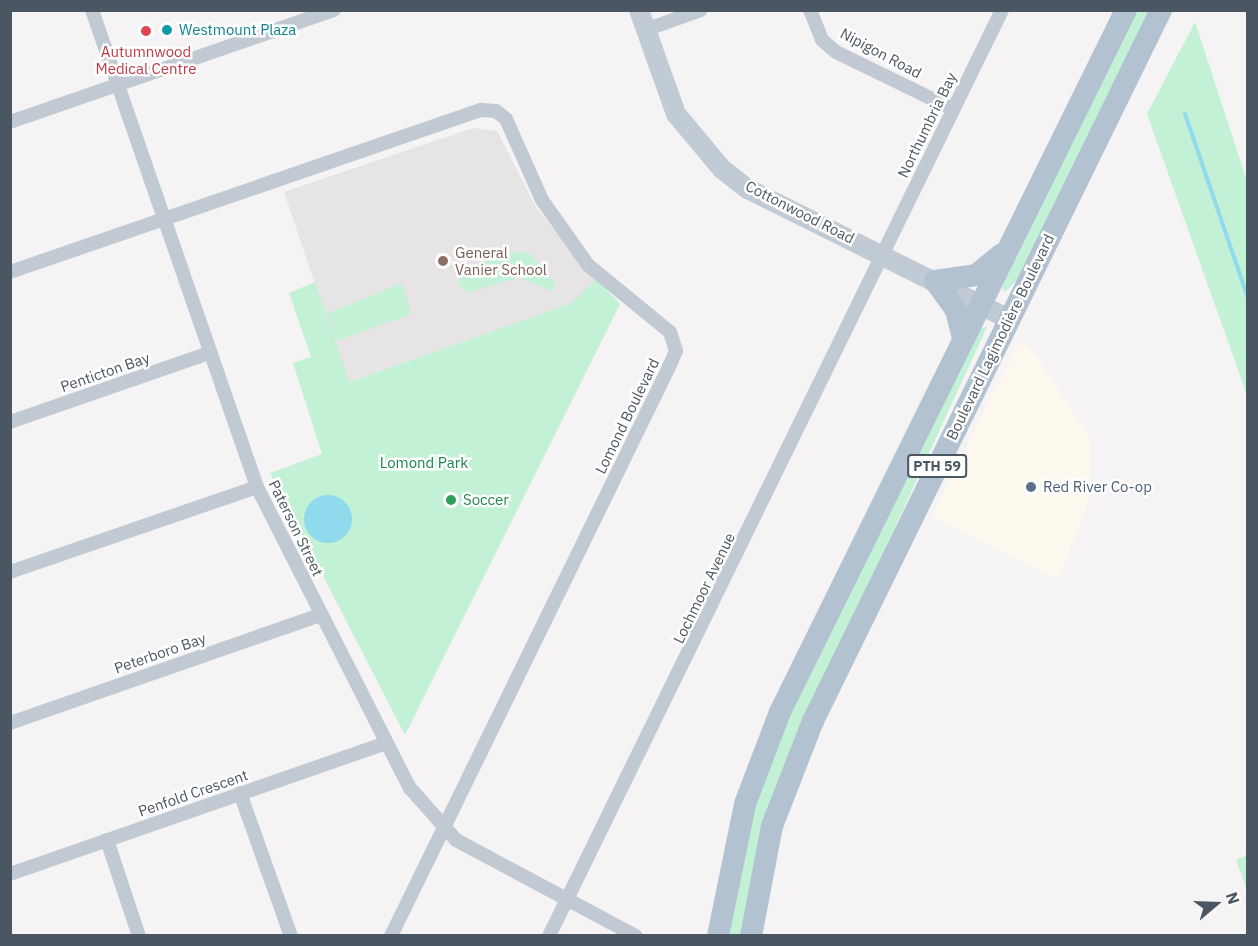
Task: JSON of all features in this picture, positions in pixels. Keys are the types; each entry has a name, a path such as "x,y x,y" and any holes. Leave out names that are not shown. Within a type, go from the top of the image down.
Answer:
{"main road":[{"name":"PTH 59","path":"718,936 736,837 761,758 1005,252 1126,10"},
{"name":"Boulevard Lagimodière Boulevard","path":"751,936 772,826 813,721 1161,10"},
{"path":"963,339 956,310 935,281 976,275 1005,252"}],"street":[{"name":"Paterson Street","path":"92,10 256,487 386,743 424,810 467,848 567,898 636,936"},
{"path":"10,122 334,10"},
{"name":"Cottonwood Road","path":"639,10 676,114 722,169 748,189 1009,319"},
{"path":"645,30 701,10"},
{"name":"Nipigon Road","path":"810,10 822,40 836,52 953,109"},
{"name":"Northumbria Bay","path":"882,254 1002,10"},
{"name":"Lomond Boulevard","path":"164,219 480,110 496,111 506,119 542,200 574,247 675,342 664,378 443,827"},
{"path":"10,272 164,219"},
{"name":"Lochmoor Avenue","path":"549,936 882,254"},
{"name":"Penticton Bay","path":"10,422 209,354"},
{"path":"10,572 256,487"},
{"name":"Peterboro Bay","path":"10,723 321,615"},
{"name":"Penfold Crescent","path":"10,874 386,743"},
{"path":"240,793 291,936"},
{"path":"391,936 443,827"},
{"path":"106,840 139,936"}],"shaded area":[{"name":"General Vanier School","path":"473,128 497,131 537,209 596,279 573,303 348,382 284,192"},
{"path":"1020,342 1034,352 1090,439 1089,500 1058,579 932,516"}],"green space":[{"path":"1133,11 1153,11 1020,277 1005,292 1002,287"},
{"path":"1195,22 1247,181 1247,395 1147,114"},
{"path":"513,252 528,252 556,284 551,291 519,277 468,293 459,284 459,275 471,267"},
{"name":"Lomond Park","path":"596,279 620,304 405,735 270,473 322,454 293,363 311,357 289,293 315,282 349,382 572,303"},
{"path":"402,283 411,314 336,341 327,314"},
{"path":"987,327 844,638 743,935 725,936 736,866 774,747 981,328"},
{"path":"1247,855 1247,890 1236,860"}],"water":[{"path":"328,495 345,502 352,519 345,536 328,543 311,536 304,519 311,502"}],"waterway":[{"path":"1185,114 1248,298"}],"place":[{"name":"Westmount Plaza","path":"167,30"},
{"name":"Autumnwood Medical Centre","path":"146,31"},
{"name":"General Vanier School","path":"443,261"},
{"name":"Red River Co-op","path":"1031,487"},
{"name":"Soccer","path":"451,500"}]}
